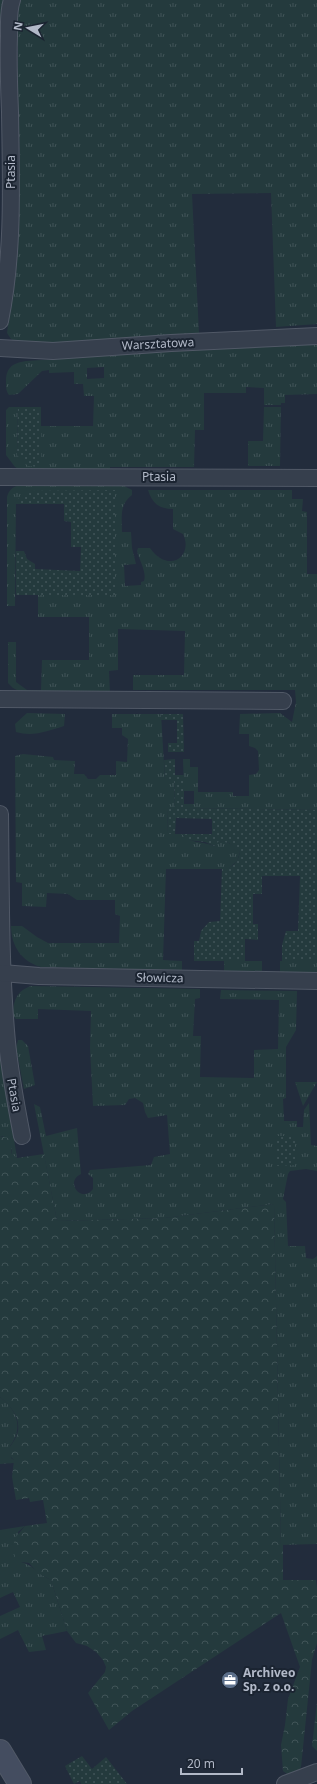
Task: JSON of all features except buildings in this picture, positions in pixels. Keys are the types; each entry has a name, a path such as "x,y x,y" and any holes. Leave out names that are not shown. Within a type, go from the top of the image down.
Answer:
{"street":[{"name":"Ptasia","path":"0,321 7,287 11,206 8,58 9,17 12,0"},
{"name":"Warsztatowa","path":"0,348 53,351 151,344 317,336"},
{"name":"Ptasia","path":"0,477 317,478"},
{"path":"0,699 283,701"},
{"name":"Ptasia","path":"0,814 2,972 7,1043 22,1136"},
{"name":"Słowicza","path":"2,972 39,976 317,981"},
{"path":"0,1751 20,1784"},
{"path":"285,1784 317,1772"}],"green space":[{"path":"0,0 317,0 317,324 276,327 271,193 192,194 199,333 53,345 17,343 11,339 7,333 15,271 16,217 20,156 17,94 18,47 9,32 0,29"},
{"path":"317,342 317,394 285,395 285,403 281,403 281,405 264,405 264,388 246,387 246,393 204,393 204,430 195,430 194,467 110,467 110,473 25,472 15,467 6,455 6,410 9,407 18,407 17,455 41,467 41,426 93,426 94,396 84,396 83,384 74,384 74,372 49,373 49,370 42,371 18,394 9,395 6,384 7,373 11,367 17,363 26,361","holes":["104,367 104,378 87,379 87,368"]},
{"path":"18,407 41,407 41,467 28,466 17,455"},
{"path":"264,407 281,407 280,466 248,466 248,441 263,441"},
{"path":"99,484 124,486 132,490 132,495 123,507 122,532 131,532 132,548 136,564 124,565 125,586 141,585 141,582 144,581 145,577 137,551 138,548 150,548 157,556 164,560 171,561 177,559 185,550 183,534 173,529 173,509 164,508 154,502 148,490 292,490 292,499 303,499 302,511 307,512 307,574 317,574 317,810 184,808 184,804 194,804 194,791 184,791 183,759 190,759 190,767 198,767 198,792 233,792 233,796 249,796 249,775 256,774 259,770 258,751 249,746 249,734 239,734 240,714 280,713 292,722 296,702 295,690 133,690 133,675 184,675 185,631 118,629 118,670 109,671 110,694 23,693 13,688 8,683 8,642 16,642 16,682 27,690 41,690 42,660 89,660 89,617 38,617 38,595 115,595 115,490 16,501 15,606 7,606 7,497 9,492 11,489 20,485"},
{"path":"115,490 115,595 16,595 16,551 24,551 27,559 35,564 35,569 80,571 81,547 71,547 71,522 64,521 64,504 16,504 16,501 27,491"},
{"path":"27,713 65,714 64,726 34,734 16,732 15,724"},
{"path":"112,714 161,714 165,780 174,780 175,808 168,808 167,834 182,834 193,841 214,846 218,841 225,842 233,845 240,852 237,861 228,869 166,869 163,960 182,961 182,970 41,967 34,965 23,957 15,946 13,940 11,926 22,926 48,943 119,943 120,916 115,914 115,900 77,900 68,894 47,893 46,907 22,906 22,883 16,882 15,756 23,754 53,757 54,760 75,761 74,774 84,774 88,779 96,779 100,775 116,775 116,761 127,762 128,739 122,735 122,728 112,728"},
{"path":"161,714 183,714 184,752 168,752 168,743 177,743 177,720 161,720"},
{"path":"175,759 175,775 184,775 184,808 317,810 317,961 282,961 282,945 286,931 298,931 300,876 262,876 262,894 253,894 253,924 258,924 258,940 245,939 245,961 194,961 194,941 199,941 201,931 209,922 220,921 222,869 232,866 238,859 240,852 229,843 219,841 214,846 205,842 187,840 182,834 212,834 212,819 176,818 175,834 167,834 168,808 175,808 174,780 165,780 164,760"},
{"path":"224,961 262,961 262,972 224,971"},
{"path":"280,961 317,961 317,973 280,973"},
{"path":"31,986 200,989 200,998 195,999 193,1036 201,1036 200,1077 254,1078 254,1050 278,1049 279,1000 220,999 221,990 297,991 296,1030 286,1047 286,1098 283,1099 284,1121 297,1121 297,1127 303,1127 304,1110 309,1103 311,1145 317,1146 317,1171 306,1169 290,1171 288,1174 283,1199 286,1202 288,1246 305,1246 306,1258 313,1259 317,1256 317,1544 281,1545 274,1204 164,1218 57,1221 34,1104 40,1107 46,1136 77,1128 81,1174 76,1178 74,1186 76,1190 84,1194 89,1193 93,1189 93,1178 88,1174 90,1170 151,1165 154,1157 170,1154 167,1115 148,1118 143,1103 135,1098 129,1099 125,1105 93,1106 90,1048 91,1011 38,1009 38,1019 16,1019 13,1016 16,998 22,991"},
{"path":"18,1040 22,1040 28,1046 35,1085 24,1089 16,1048"},
{"path":"0,1050 17,1158 11,1155 12,1150 3,1136 0,1136"},
{"path":"295,1082 317,1082 303,1106"},
{"path":"0,1136 8,1138 12,1145 11,1154 17,1158 44,1154 57,1221 164,1218 274,1204 283,1580 316,1580 317,1588 317,1643 312,1660 301,1767 290,1776 283,1771 281,1745 288,1699 300,1667 281,1613 132,1711 109,1730 88,1693 105,1672 106,1667 103,1660 96,1652 87,1646 76,1643 67,1631 51,1580 38,1573 29,1563 21,1562 15,1557 13,1547 15,1538 25,1526 47,1523 43,1500 30,1502 29,1498 16,1500 12,1477 14,1460 9,1455 8,1450 17,1433 18,1421 13,1410 0,1397"},
{"path":"276,1136 295,1136 295,1165 275,1166"},
{"path":"0,1397 11,1408 17,1420 17,1433 10,1446 11,1458 14,1460 14,1463 0,1464"},
{"path":"25,1526 18,1532 21,1562 29,1565 51,1580 67,1631 42,1636 46,1650 29,1652 18,1630 0,1639 0,1616 20,1607 13,1592 0,1598 0,1530"},
{"path":"317,1702 317,1751 312,1746"},
{"path":"82,1756 92,1769 106,1757 127,1784 81,1784 80,1781 74,1784 65,1766"}],"place":[{"name":"Archiveo Sp. z o.o.","path":"230,1680"}]}
